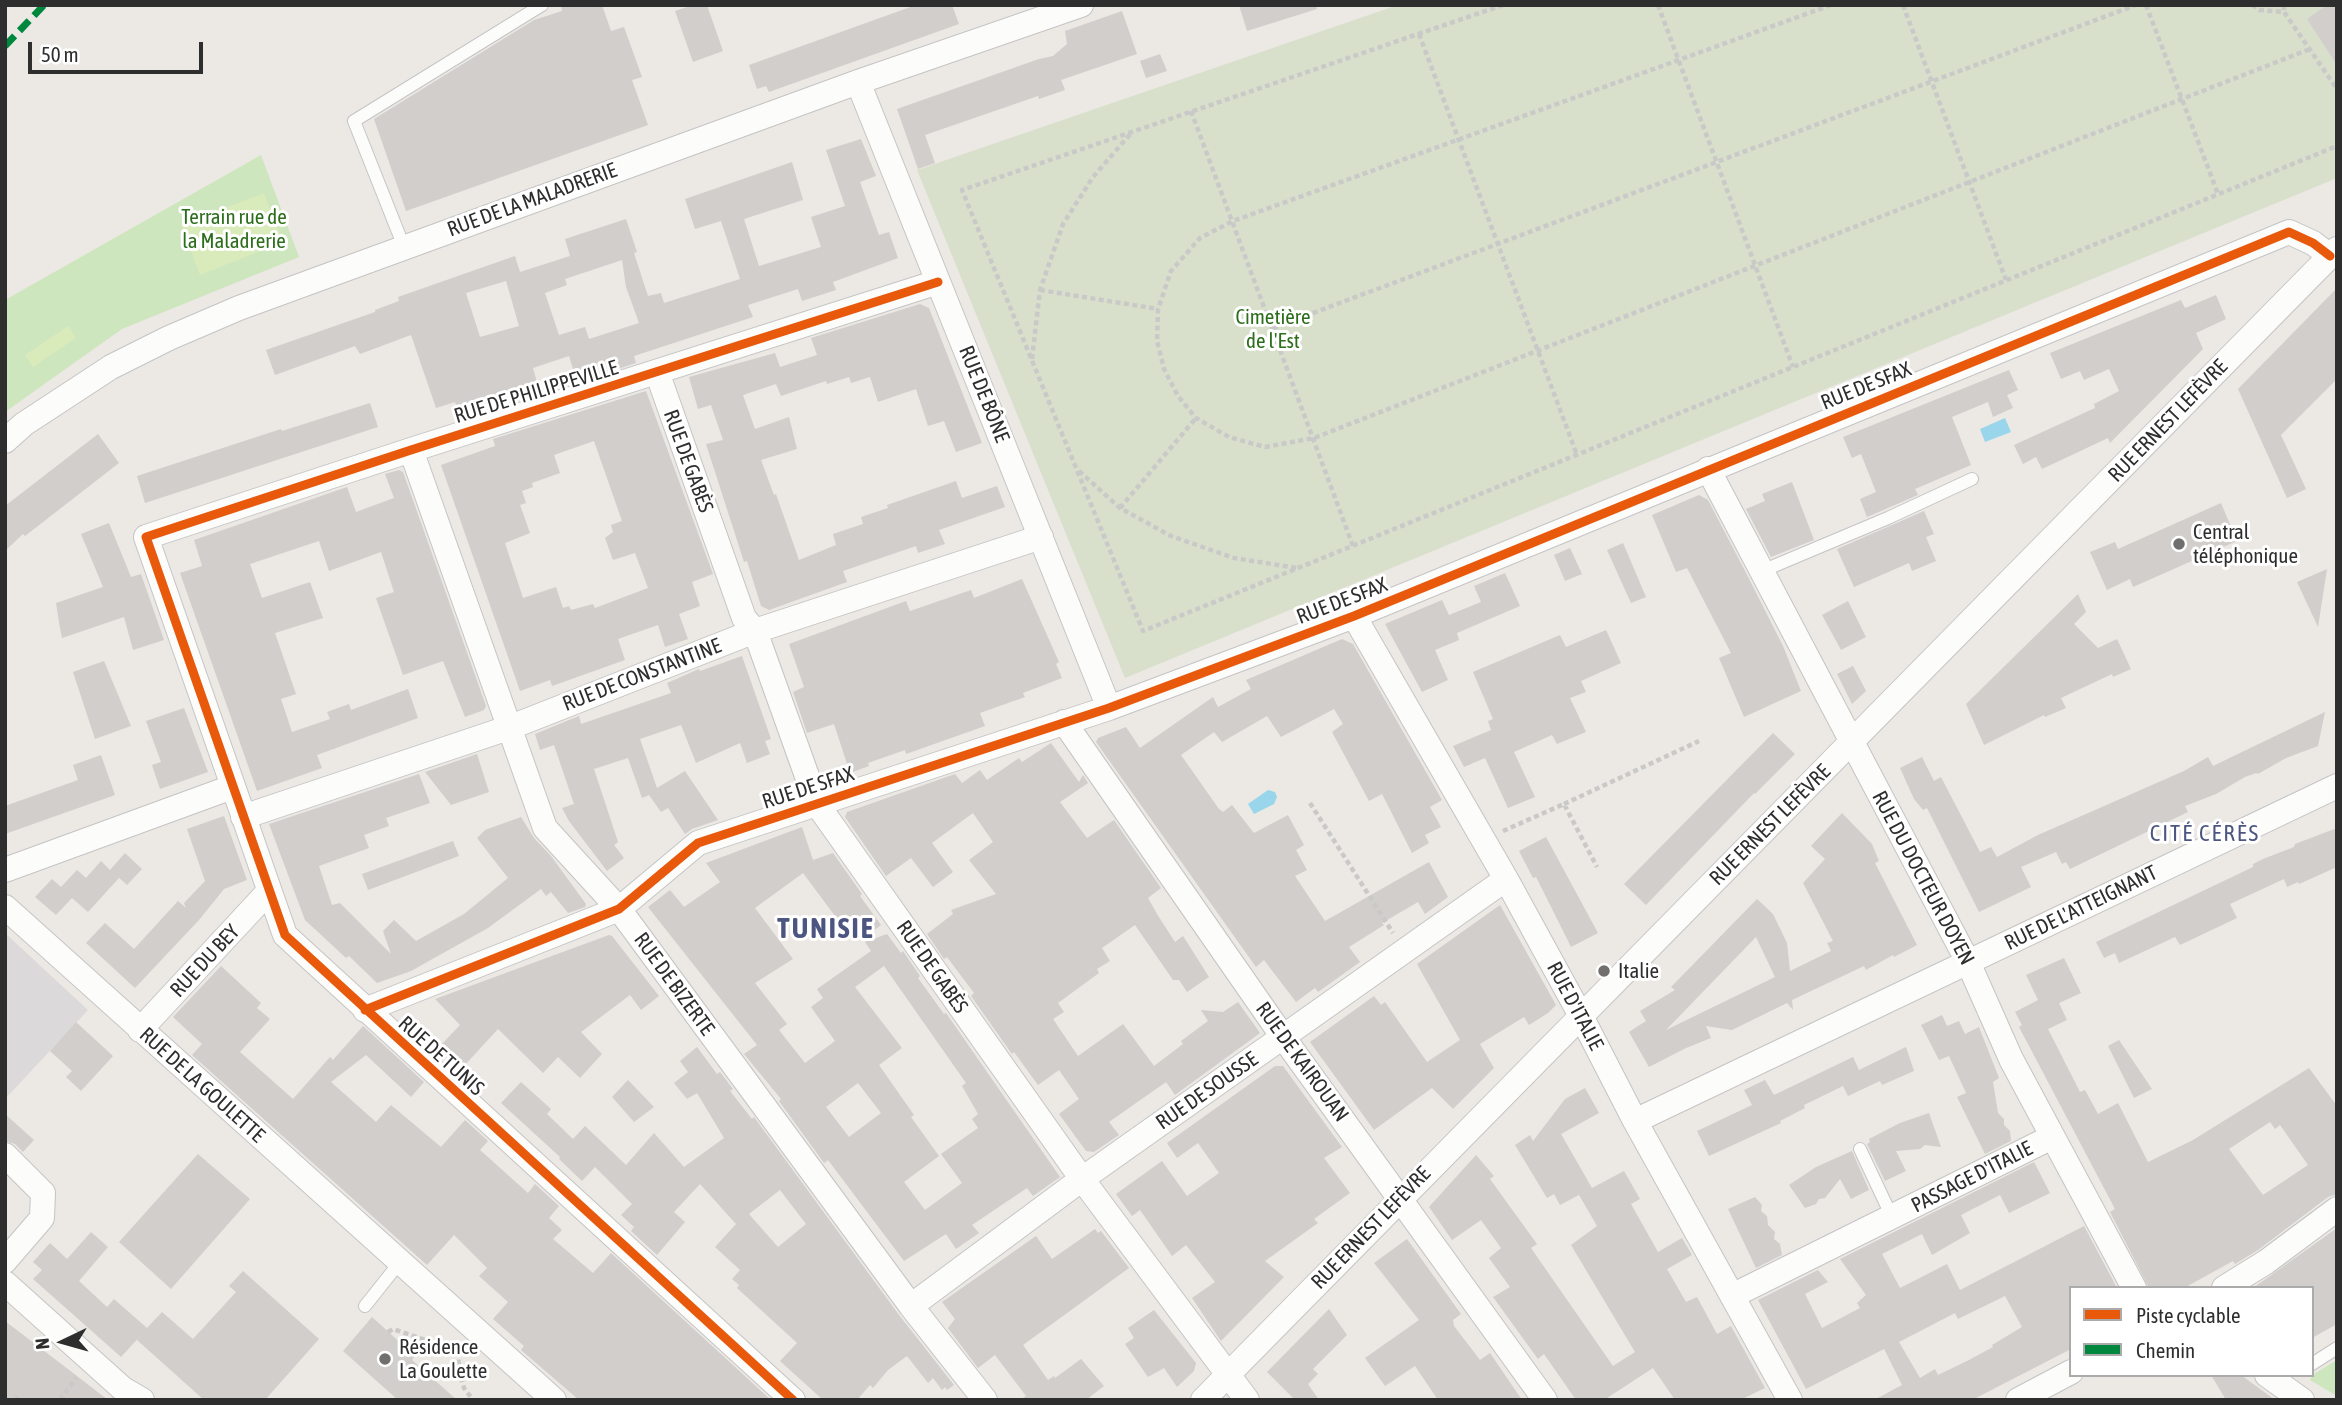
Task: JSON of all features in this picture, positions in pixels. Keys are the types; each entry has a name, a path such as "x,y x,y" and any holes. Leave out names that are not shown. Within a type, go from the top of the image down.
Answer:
{"street":[{"name":"RUE DE LA MALADRERIE","path":"5,441 24,424 111,367 239,308 858,82 1081,5"},
{"name":"RUE DE BÔNE","path":"858,82 1109,708"},
{"name":"RUE DE SFAX","path":"365,1010 619,909 698,843 1109,708 1354,616 2289,232 2333,253"},
{"name":"RUE ERNEST LEFÈVRE","path":"1203,1400 1400,1197 1853,742 2333,253"},
{"name":"RUE DE PHILIPPEVILLE","path":"146,537 938,282"},
{"name":"RUE DE GABÈS","path":"657,372 744,618 755,631 817,804 1082,1180 1247,1400"},
{"name":"RUE DE BIZERTE","path":"411,450 545,828 619,909 911,1306 985,1400"},
{"name":"RUE DU DOCTEUR DOYEN","path":"1708,469 1968,962 2011,1059 2133,1286"},
{"name":"RUE DE TUNIS","path":"146,537 285,935 793,1400"},
{"name":"RUE DE CONSTANTINE","path":"243,817 511,727 755,631 1041,537"},
{"name":"RUE D'ITALIE","path":"1354,616 1506,879 1635,1121 1790,1400"},
{"name":"RUE DE KAIROUAN","path":"1064,722 1283,1037 1545,1400"},
{"name":"RUE DE L'ATTEIGNANT","path":"1635,1121 2337,786"},
{"path":"5,870 232,787"},
{"name":"RUE DE SOUSSE","path":"911,1306 1082,1180 1506,879"},
{"name":"RUE DU BEY","path":"140,1030 269,891"},
{"name":"RUE DE LA GOULETTE","path":"5,907 554,1400"},
{"name":"PASSAGE D'ITALIE","path":"1732,1296 2052,1136"},
{"path":"5,1155 43,1193 42,1218 5,1261"},
{"path":"2227,1286 2266,1262 2337,1209"},
{"path":"5,1283 123,1388 142,1400"},
{"path":"2018,1400 2069,1372"},
{"path":"2281,1378 2302,1400"}],"lane":[{"path":"404,247 354,121 542,5"},
{"path":"1762,571 1888,519 1972,479"},
{"name":"PASSAGE D'ITALIE","path":"1860,1149 1892,1217"},
{"path":"365,1306 400,1262"},
{"path":"2314,1363 2337,1348"}],"path":[{"path":"1503,5 962,190 1143,631 2337,146"},
{"path":"1658,5 1793,367"},
{"path":"1831,5 1233,221 1200,239 1171,271 1158,309 1157,341 1164,369 1178,396 1196,418 1228,437 1265,447 1314,438 2310,49"},
{"path":"1903,5 2006,280"},
{"path":"1273,328 2136,5"},
{"path":"2146,5 2218,194"},
{"path":"2252,5 2259,10 2284,12"},
{"path":"2284,5 2284,12 2337,89"},
{"path":"1419,34 1577,454"},
{"path":"1191,111 1353,545"},
{"path":"1032,359 1040,290 1063,224 1093,177 1132,132"},
{"path":"1040,290 1158,309"},
{"path":"1120,508 1196,418"},
{"path":"1077,470 1120,508 1171,536 1234,558 1298,568"},
{"path":"1483,839 1699,741"},
{"path":"1310,803 1405,951"},
{"path":"1564,804 1597,867"},
{"path":"472,1326 458,1351 464,1388 473,1400"},
{"path":"388,1332 393,1329 458,1351"},
{"path":"432,1377 459,1368"}],"shaded area":[{"path":"5,933 88,1010 5,1099"}],"green space":[{"name":"Cimetière de l'Est","path":"1398,5 2332,5 2337,12 2337,178 1125,678 917,170"},
{"name":"Terrain rue de la Maladrerie","path":"261,155 299,257 122,329 5,412 5,300"},
{"path":"264,193 283,242 200,275 181,225"},
{"path":"68,326 76,338 33,367 25,355"},
{"path":"2337,1360 2337,1396 2310,1380 2314,1374"}],"water":[{"path":"2005,418 2011,432 1985,442 1980,429"},
{"path":"1268,790 1275,792 1277,797 1274,804 1254,814 1248,804"}],"building":[{"path":"561,5 602,5 611,31 624,27 642,77 632,80 648,125 406,211 374,119 534,20 562,11"},
{"path":"693,5 707,5 723,51 693,62 675,11"},
{"path":"916,5 952,5 959,24 769,92 766,86 757,89 749,65"},
{"path":"1239,5 1316,5 1317,9 1247,31"},
{"path":"2327,5 2337,5 2337,65 2307,19"},
{"path":"1122,11 1137,54 1061,80 1065,90 1039,99 1038,96 925,135 935,163 918,169 897,109 1053,56 1067,44 1065,31"},
{"path":"1160,54 1167,71 1146,78 1140,61"},
{"path":"861,139 876,176 860,182 879,235 889,232 898,258 833,282 836,290 802,301 798,289 748,305 753,317 634,356 636,363 577,382 569,356 533,368 538,386 519,393 521,399 497,407 493,394 457,407 455,402 436,408 411,335 360,354 355,346 275,375 266,350 375,312 399,301 398,297 515,256 520,272 570,256 565,239 626,219 648,296 661,293 664,303 740,279 721,221 695,229 685,199 792,162 803,200 744,219 759,266 821,247 811,217 845,206 826,150","holes":["622,260 626,287 639,323 589,339 585,327 559,335 545,293 567,285 565,279","506,281 519,326 480,337 466,293"]},
{"path":"2337,288 2337,379 2281,435 2306,489 2287,498 2238,389"},
{"path":"2216,295 2226,319 2196,333 2203,349 2110,443 2108,438 2042,469 2036,457 2023,464 2014,445 2095,408 2094,404 2119,391 2109,369 2084,380 2080,371 2061,379 2050,353 2181,300 2185,308"},
{"path":"920,304 929,308 982,443 956,452 944,421 928,426 916,389 878,402 870,377 851,383 849,377 827,384 826,381 781,396 776,384 743,395 755,429 789,417 797,449 761,460 799,560 836,545 833,534 863,524 861,517 956,481 962,498 997,486 1005,507 939,530 945,544 918,553 916,546 843,571 847,582 769,610 761,606 706,444 723,440 711,405 698,409 689,377 775,353 780,367 817,355 811,338"},
{"path":"2009,370 2018,390 2007,395 2013,408 1993,417 1988,402 1952,417 1971,465 1915,489 1918,495 1867,517 1860,499 1876,492 1861,454 1852,458 1843,437"},
{"path":"646,391 713,574 692,582 700,606 679,614 688,639 665,647 658,625 618,639 625,660 552,686 550,680 520,691 441,465 495,446 493,439","holes":["594,441 622,521 611,525 613,532 605,538 613,560 635,553 648,588 595,608 593,604 571,610 569,606 563,608 556,587 523,598 505,543 530,533 520,505 526,503 522,491 533,487 532,483 560,473 554,455"]},
{"path":"370,403 378,427 145,503 137,476"},
{"path":"98,434 119,463 25,536 23,534 5,551 5,506"},
{"path":"399,470 403,472 486,706 484,710 465,717 443,661 403,675 376,598 394,592 381,552 329,571 319,541 250,564 262,598 310,582 323,618 275,633 296,694 281,699 292,732 330,719 327,712 349,704 351,710 408,689 418,718 317,755 322,768 257,791 180,573 202,566 194,540 347,487 356,512 394,498 385,474"},
{"path":"1792,482 1814,540 1771,557 1746,509 1765,501 1762,494"},
{"path":"1699,495 1708,500 1744,569 1783,646 1801,691 1744,717 1719,658 1731,653 1687,568 1676,572 1652,515"},
{"name":"Central téléphonique","path":"2221,503 2237,541 2133,587 2130,579 2107,590 2090,552 2115,542 2118,549"},
{"path":"1924,511 1934,534 1926,537 1936,561 1912,571 1909,563 1854,587 1837,549"},
{"path":"109,523 131,577 141,574 164,640 133,650 124,617 62,638 56,603 103,587 81,534"},
{"path":"1623,543 1646,597 1631,603 1607,550"},
{"path":"1570,548 1582,574 1565,581 1554,555"},
{"path":"2327,569 2318,627 2297,582"},
{"path":"1505,573 1520,606 1457,633 1459,640 1435,650 1448,680 1422,692 1385,624 1442,600 1449,615 1481,602 1474,586"},
{"path":"1022,579 1059,662 1056,664 1062,678 1023,693 1025,697 980,713 985,726 906,754 905,750 868,763 869,766 850,773 834,724 807,733 793,692 804,687 789,644 906,601 910,611 971,590 974,598"},
{"path":"2078,594 2086,612 2074,624 2098,648 2117,639 2131,669 2113,677 2112,674 2061,698 2066,708 2045,717 2044,715 1984,745 1966,704"},
{"path":"1848,601 1866,637 1841,650 1822,615"},
{"path":"1606,630 1621,663 1581,681 1586,692 1570,698 1586,732 1557,744 1552,735 1514,752 1535,797 1508,808 1485,758 1464,767 1453,746 1491,730 1488,721 1493,719 1473,672 1560,635 1566,647"},
{"path":"1342,639 1353,644 1442,800 1430,807 1441,827 1425,835 1429,843 1412,853 1382,794 1369,801 1332,732 1343,724 1334,709 1281,737 1267,716 1222,742 1214,732 1181,755 1219,809 1223,812 1232,805 1254,833 1288,815 1304,845 1296,850 1307,870 1295,876 1325,921 1429,862 1448,897 1425,914 1418,902 1382,923 1384,925 1349,947 1360,962 1318,992 1315,988 1296,1002 1264,960 1256,967 1096,742 1098,738 1126,727 1140,748 1213,697 1218,707 1251,689 1246,680"},
{"path":"742,656 771,739 765,741 770,754 747,763 740,743 696,763 681,725 640,739 657,788 685,771 718,820 685,834 668,808 661,812 649,795 642,798 628,758 594,769 618,842 614,845 624,858 607,871 562,808 574,804 554,745 540,750 535,734 579,716 581,724 671,693 667,683 699,669 700,671"},
{"path":"104,661 131,726 95,739 73,672"},
{"path":"1853,666 1866,691 1852,704 1837,674"},
{"path":"184,708 208,772 160,789 152,765 161,762 146,721"},
{"path":"2325,712 2318,746 2286,758 2216,794 2185,806 2188,812 2070,869 2066,862 2062,864 2056,852 2021,867 2031,887 1979,912 1927,808 1923,810 1914,799 1900,768 1922,757 1934,781 1941,777 1980,852 1991,847 1997,857 2038,835 2184,771 2208,757 2213,766"},
{"path":"1773,733 1795,754 1646,905 1624,884"},
{"path":"1051,743 1079,782 1083,775 1088,783 1060,802 1087,838 1114,820 1161,888 1148,898 1157,914 1175,942 1183,936 1209,977 1187,992 1179,980 1173,980 1135,925 1102,948 1110,961 1097,969 1099,973 1058,1003 1064,1012 1053,1019 1078,1056 1123,1024 1154,1066 1208,1021 1201,1010 1223,1012 1238,1002 1260,1033 1175,1095 1166,1082 1109,1122 1119,1135 1094,1152 1086,1151 1059,1114 1079,1099 1059,1070 1038,1085 1014,1052 1012,1054 971,996 974,993 947,957 944,959 927,934 953,914 951,910 996,894 969,860 993,842 973,813 932,843 953,872 933,887 911,858 886,876 845,817 847,812 955,774 962,783 980,770 987,780 1019,758 1022,762"},
{"path":"477,754 489,792 451,805 425,772"},
{"path":"101,755 115,795 5,834 5,806 78,780 73,765"},
{"path":"419,774 430,803 386,818 389,826 364,835 369,848 319,866 332,905 340,903 391,954 383,931 394,920 416,941 464,914 508,878 477,838 485,830 521,817 534,838 551,856 586,904 585,907 568,913 551,892 546,896 541,889 488,928 411,971 377,983 305,920 269,824"},
{"path":"1842,813 1872,844 1879,861 1875,863 1917,945 1866,970 1864,966 1792,1000 1793,1010 1787,1003 1732,1030 1706,1026 1711,1038 1649,1067 1629,1032 1646,1021 1640,1011 1675,990 1671,987 1757,899 1773,914 1787,943 1790,971 1831,951 1827,943 1833,941 1803,883 1825,859 1811,846","holes":["1756,937 1775,977 1666,1030"]},
{"path":"224,816 247,880 224,889 199,920 135,988 86,943 105,923 134,949 178,901 186,908 184,903 205,881 187,829"},
{"path":"802,827 813,860 833,853 881,925 863,939 846,914 838,920 803,873 755,908 793,959 755,983 787,1024 779,1030 805,1063 835,1041 811,1007 823,998 817,989 871,951 865,942 887,934 901,953 903,951 920,976 918,978 944,1014 946,1013 1060,1177 1033,1196 1027,1188 972,1225 979,1233 956,1249 946,1234 904,1261 828,1160 824,1163 779,1101 781,1099 744,1054 757,1045 648,907 670,890 684,907 720,882 706,863","holes":["884,966 966,1083 962,1086 978,1114 972,1119 978,1128 941,1154 962,1183 925,1210 904,1182 939,1156 879,1065 902,1048 855,987","858,1083 881,1113 849,1137 826,1107"]},
{"path":"2337,828 2337,867 2287,887 2284,879 2230,904 2237,918 2180,945 2175,937 2119,963 2115,953 2104,958 2096,942 2253,867 2253,864 2263,859"},
{"path":"1546,837 1598,933 1571,947 1536,877 1533,878 1519,851"},
{"path":"453,841 459,856 368,890 362,874"},
{"path":"125,853 142,869 127,885 117,876 119,878 88,912 72,898 56,915 35,897 52,879 61,887 77,870 86,878 101,861 110,870"},
{"path":"1500,905 1556,1005 1529,1025 1524,1017 1480,1044 1494,1068 1453,1109 1432,1088 1374,1130 1310,1042 1374,996 1381,1005 1385,1002 1427,1062 1460,1040 1417,964"},
{"path":"609,935 659,996 641,1010 630,995 581,1032 602,1054 580,1078 558,1057 543,1073 498,1029 463,1067 440,1046 460,1025 435,999"},
{"path":"2064,958 2081,993 2059,1003 2067,1020 2048,1029 2080,1092 2085,1090 2098,1114 2118,1103 2148,1162 2193,1140 2309,1068 2337,1106 2337,1194 2328,1197 2235,1264 2233,1261 2188,1286 2148,1286 2110,1212 2115,1209 2019,1027 2022,1025 2015,1012 2038,1000 2026,975","holes":["2270,1122 2275,1129 2280,1125 2308,1165 2263,1195 2229,1149"]},
{"path":"221,966 261,1003 257,1008 270,1019 240,1052 293,1099 330,1057 333,1060 363,1026 424,1082 411,1097 366,1055 331,1082 376,1122 391,1105 441,1147 465,1120 488,1141 480,1150 528,1193 535,1184 559,1206 549,1218 562,1230 553,1239 593,1273 611,1253 771,1400 579,1400 521,1350 524,1346 493,1319 508,1302 479,1276 487,1268 454,1235 427,1265 192,1055 202,1044 173,1017"},
{"path":"1942,1015 1947,1026 1959,1021 1965,1034 1979,1027 1999,1078 1993,1082 1998,1113 2010,1131 2011,1141 1985,1154 1957,1097 1966,1093 1949,1056 1939,1060 1921,1025"},
{"path":"76,1022 113,1056 81,1091 66,1077 72,1071 50,1051"},
{"path":"2119,1040 2152,1089 2134,1098 2108,1046"},
{"path":"697,1047 717,1074 720,1072 733,1089 730,1091 752,1119 754,1117 899,1315 954,1385 942,1390 933,1378 928,1383 907,1356 888,1370 873,1388 870,1385 857,1400 823,1400 780,1361 797,1343 737,1288 739,1285 732,1279 740,1270 715,1247 736,1224 700,1184 674,1212 685,1222 657,1255 631,1231 634,1227 621,1215 632,1204 595,1167 582,1181 501,1103 521,1082 551,1109 547,1114 573,1139 585,1126 626,1165 654,1133 684,1167 724,1138 697,1093 687,1099 674,1083 688,1072 680,1061","holes":["780,1190 806,1224 778,1247 749,1214"]},
{"path":"1906,1047 1914,1071 1882,1085 1880,1081 1848,1096 1843,1086 1804,1105 1805,1108 1780,1121 1781,1123 1709,1156 1697,1131 1752,1105 1744,1090 1765,1080 1774,1095 1853,1057 1859,1070"},
{"path":"1275,1066 1283,1066 1342,1147 1324,1158 1350,1193 1314,1219 1318,1223 1265,1261 1284,1277 1221,1341 1192,1298 1215,1282 1186,1245 1172,1256 1140,1210 1132,1216 1116,1194 1162,1161 1187,1196 1219,1173 1198,1143 1177,1158 1167,1143"},
{"path":"628,1080 654,1107 634,1122 612,1097"},
{"path":"1585,1088 1599,1113 1561,1134 1592,1188 1560,1205 1554,1194 1547,1198 1515,1145 1530,1135 1533,1141 1565,1099"},
{"path":"1929,1113 1941,1147 1925,1145 1920,1149 1896,1151 1906,1171 1885,1181 1867,1144 1869,1139 1900,1123"},
{"path":"5,1114 34,1140 23,1152 15,1144 5,1141"},
{"path":"1852,1151 1869,1190 1851,1199 1840,1179 1825,1198 1805,1208 1789,1185 1816,1167"},
{"path":"198,1154 250,1199 171,1289 119,1242"},
{"path":"1476,1155 1494,1176 1490,1179 1537,1244 1531,1248 1613,1366 1635,1352 1571,1245 1597,1226 1579,1195 1624,1171 1640,1199 1631,1204 1658,1252 1682,1238 1692,1255 1667,1269 1686,1302 1697,1297 1717,1334 1731,1326 1765,1388 1740,1400 1675,1400 1653,1368 1604,1400 1576,1400 1544,1354 1538,1359 1493,1297 1510,1287 1489,1258 1501,1248 1481,1220 1452,1240 1429,1207"},
{"path":"2034,1162 2050,1193 2009,1213 2000,1195 1961,1215 1970,1233 1932,1255 1922,1234 1882,1254 1900,1288 1947,1264 1960,1290 2084,1226 2116,1286 2069,1286 2069,1350 1972,1400 1874,1400 1902,1385 1884,1349 1806,1389 1758,1300 1818,1270 1828,1282 1805,1294 1822,1328 1860,1308 1857,1303 1866,1295 1840,1259","holes":["2005,1296 2022,1327 1992,1345 1993,1347 1938,1375 1935,1369 1920,1378 1899,1342 1955,1313 1958,1319"]},
{"path":"1755,1197 1762,1205 1761,1211 1767,1216 1768,1225 1775,1232 1774,1239 1780,1244 1782,1255 1756,1268 1728,1209"},
{"path":"2337,1228 2337,1324 2314,1337 2314,1286 2256,1286"},
{"path":"1095,1229 1098,1233 1101,1231 1129,1268 1023,1345 1048,1380 1081,1359 1104,1386 1086,1400 1021,1400 1026,1396 995,1355 978,1368 948,1328 955,1319 942,1302 1036,1236 1052,1259"},
{"path":"91,1232 108,1247 79,1281 107,1307 114,1299 147,1328 162,1312 193,1339 236,1292 229,1286 243,1271 319,1339 265,1400 204,1400 137,1340 143,1333 121,1357 33,1279 42,1270 33,1262 50,1243 67,1259"},
{"path":"1407,1239 1461,1314 1453,1320 1454,1326 1480,1360 1490,1353 1522,1400 1438,1400 1415,1366 1385,1386 1365,1358 1419,1320 1374,1263"},
{"path":"1329,1309 1347,1335 1313,1369 1318,1374 1308,1384 1319,1400 1295,1400 1267,1372"},
{"path":"1154,1310 1196,1363 1194,1371 1177,1387 1164,1368 1148,1377 1125,1344 1134,1338 1128,1328"},
{"name":"Résidence La Goulette","path":"372,1317 415,1356 412,1360 457,1400 398,1400 343,1351"},
{"path":"5,1321 77,1376 108,1400 5,1400"},
{"path":"2212,1377 2244,1377 2275,1400 2226,1400"}],"marked path":[{"path":"5,46 44,5"}],"cycle path":[{"path":"365,1010 619,909 698,843 1109,708 1354,616 2289,232 2313,243 2330,256"},
{"path":"793,1400 285,935 146,537 938,282"}],"place":[{"name":"Central téléphonique","path":"2179,544"},
{"name":"Italie","path":"1604,971"},
{"name":"Résidence La Goulette","path":"385,1359"}],"district":[{"name":"CITÉ CÉRÈS","path":"2205,834"},
{"name":"TUNISIE","path":"826,929"}]}
